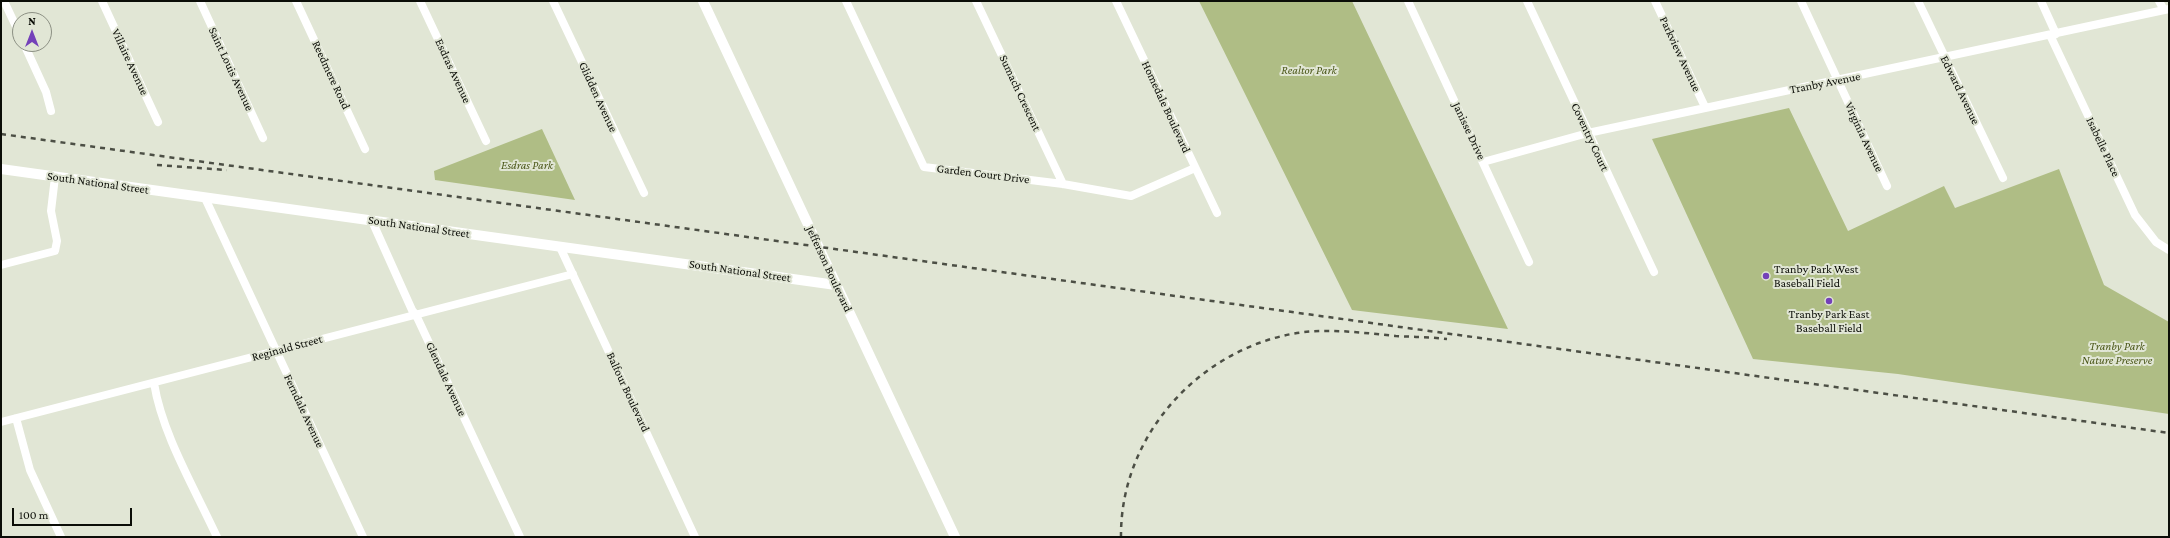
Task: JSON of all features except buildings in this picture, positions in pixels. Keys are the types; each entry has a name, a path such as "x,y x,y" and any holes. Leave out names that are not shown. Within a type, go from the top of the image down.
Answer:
{"street":[{"path":"4,1 12,18"},
{"name":"Villaire Avenue","path":"102,1 158,122"},
{"name":"Saint Louis Avenue","path":"200,1 263,138"},
{"name":"Reedmere Road","path":"296,1 366,149"},
{"name":"Esdras Avenue","path":"420,1 486,142"},
{"name":"Glidden Avenue","path":"553,1 644,194"},
{"name":"Jefferson Boulevard","path":"703,1 955,537"},
{"name":"Garden Court Drive","path":"846,1 924,166 1062,184 1131,196 1195,168"},
{"name":"Sumach Crescent","path":"976,1 1062,184"},
{"name":"Homedale Boulevard","path":"1116,1 1217,213"},
{"name":"Janisse Drive","path":"1408,1 1529,262"},
{"name":"Coventry Court","path":"1527,1 1654,272"},
{"name":"Parkview Avenue","path":"1655,1 1705,107"},
{"name":"Virginia Avenue","path":"1801,1 1887,186"},
{"name":"Edward Avenue","path":"1918,1 1944,58 2003,178"},
{"name":"Isabelle Place","path":"2041,1 2053,34 2135,215 2156,242 2169,250"},
{"path":"2159,1 2166,10"},
{"name":"Tranby Avenue","path":"1483,162 1588,133 2166,10"},
{"path":"28,52 46,92 52,112"},
{"name":"South National Street","path":"1,170 836,285"},
{"path":"1,265 55,251 57,241 51,211 55,177"},
{"name":"Ferndale Avenue","path":"205,198 363,537"},
{"name":"Glendale Avenue","path":"372,221 412,310 416,315 520,537"},
{"name":"Balfour Boulevard","path":"560,247 695,537"},
{"name":"Reginald Street","path":"1,422 573,274"},
{"path":"154,383 157,404 165,426 217,537"},
{"path":"16,418 30,470 61,537"}],"green space":[{"name":"Realtor Park","path":"1199,1 1352,1 1508,329 1352,310"},
{"name":"Tranby Park Nature Preserve","path":"1789,108 1848,231 1944,186 1955,208 2059,169 2104,285 2169,322 2169,414 1898,374 1753,359 1652,139"},
{"name":"Esdras Park","path":"542,129 575,200 435,180 434,171"}],"railway":[{"path":"1,134 2169,433"},
{"path":"157,165 227,170"},
{"path":"1121,537 1124,500 1134,465 1150,432 1172,403 1198,378 1228,357 1261,342 1297,333 1309,332 1346,332 1447,339"}],"place":[{"name":"Tranby Park West Baseball Field","path":"1766,276"},
{"name":"Tranby Park East Baseball Field","path":"1829,301"}]}
